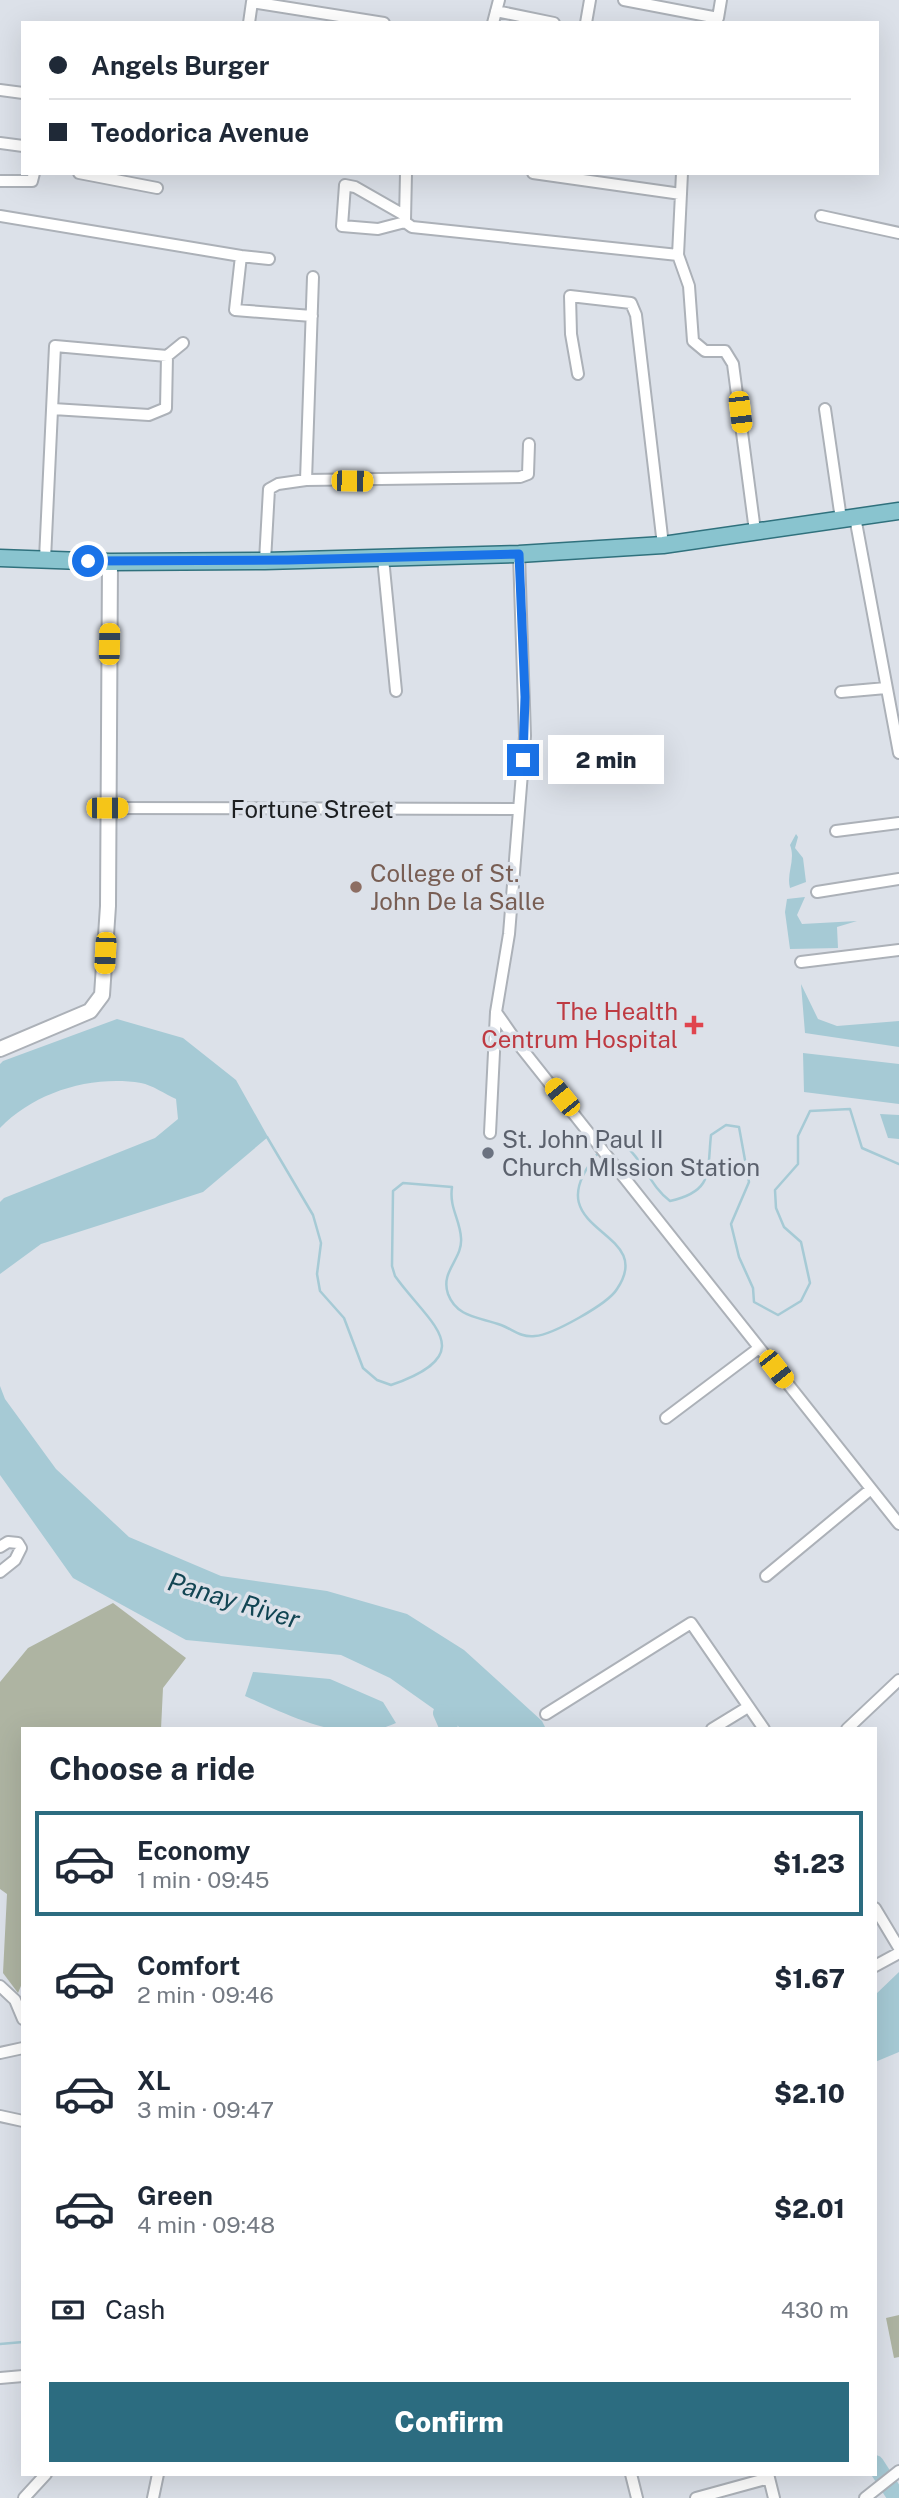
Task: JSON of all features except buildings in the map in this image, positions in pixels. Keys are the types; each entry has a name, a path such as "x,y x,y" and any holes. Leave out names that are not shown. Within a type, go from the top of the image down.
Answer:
{"main road":[{"path":"0,558 110,562 265,561 519,554 663,545 899,510"},
{"path":"0,1049 90,1011 102,995 108,906 110,562"}],"street":[{"path":"586,21 590,0"},
{"path":"624,0 718,18 722,0"},
{"path":"249,21 252,2 371,21"},
{"path":"498,5 548,21"},
{"path":"0,90 21,93"},
{"path":"0,143 21,146"},
{"path":"0,181 24,184 32,181 34,175"},
{"path":"89,175 157,188"},
{"path":"404,219 406,175"},
{"path":"547,175 681,194"},
{"path":"682,175 678,255 689,286 693,341 705,351 725,351 733,364 755,531"},
{"path":"404,219 378,229 342,226 345,186 355,187 404,219 412,227 678,255"},
{"path":"0,216 269,259"},
{"path":"821,216 899,233"},
{"path":"241,256 235,310 312,316"},
{"path":"306,480 313,277"},
{"path":"578,374 571,334 570,296 631,303 636,315 663,545"},
{"path":"46,559 55,346 167,356 183,343"},
{"path":"53,409 149,415 166,408 167,356"},
{"path":"825,409 899,753"},
{"path":"265,561 269,489 278,484 306,480 520,477 528,474 529,444"},
{"path":"490,1133 496,1012 509,933 525,736 519,554"},
{"path":"383,558 396,691"},
{"path":"841,692 886,688"},
{"name":"Fortune Street","path":"107,808 517,809"},
{"path":"836,831 899,823"},
{"path":"817,892 899,879"},
{"path":"801,962 899,950"},
{"path":"496,1012 899,1524"},
{"path":"666,1418 759,1348"},
{"path":"766,1576 871,1489"},
{"path":"0,1547 8,1542 18,1543 21,1548 15,1560 0,1572"},
{"path":"546,1714 691,1623 763,1727"},
{"path":"849,1727 899,1680"},
{"path":"715,1727 748,1707"},
{"path":"877,1912 899,1950 877,1965"},
{"path":"0,1986 15,2000 21,2014"},
{"path":"0,2053 21,2048"},
{"path":"0,2116 21,2121"},
{"path":"0,2378 21,2376"},
{"path":"865,2498 899,2471"},
{"path":"24,2498 44,2476"},
{"path":"153,2498 158,2476"},
{"path":"635,2476 637,2498"},
{"path":"696,2498 768,2476 774,2498"}],"green space":[{"path":"113,1603 186,1658 163,1688 161,1727 21,1727 21,1986 18,1993 3,1973 7,1894 0,1889 0,1682 28,1648"},
{"path":"899,2315 899,2357 894,2358 886,2318"}],"water":[{"path":"796,834 798,837 795,848 803,858 806,882 790,888 790,845"},
{"path":"805,897 797,915 802,924 857,921 837,927 838,948 790,949 785,912 787,899"},
{"path":"801,984 818,1019 837,1026 899,1021 899,1047 805,1033"},
{"path":"117,1019 183,1038 236,1080 268,1137 203,1192 41,1244 0,1274 0,1202 4,1198 155,1138 178,1119 176,1099 141,1083 122,1081 84,1084 65,1089 30,1105 0,1128 0,1064 3,1061"},
{"path":"803,1053 899,1064 899,1104 804,1092"},
{"path":"880,1114 899,1115 899,1139 888,1138"},
{"name":"Panay River","path":"0,1386 5,1399 56,1469 129,1537 221,1576 327,1591 407,1614 464,1650 542,1721 545,1727 459,1727 390,1678 341,1655 186,1640 73,1578 0,1475"},
{"path":"253,1672 330,1679 383,1702 396,1723 383,1727 324,1727 245,1696"},
{"path":"899,1972 899,2052 877,2061 877,1993"}],"waterway":[{"path":"604,1148 621,1143 629,1149 657,1188 670,1201 694,1192 706,1178 711,1135 726,1125 739,1127 749,1182 731,1224 739,1257 753,1288 754,1302 778,1315 801,1301 810,1283 801,1242 784,1227 776,1208 775,1190 798,1164 798,1136 810,1111 850,1109 862,1148 899,1164"},
{"path":"267,1137 313,1215 321,1243 317,1274 320,1291 344,1318 363,1368 377,1380 391,1385 419,1373 435,1361 442,1349 440,1336 433,1323 395,1276 392,1266 393,1191 403,1183 452,1187 452,1201 461,1238 459,1252 447,1278 446,1286 452,1302 470,1316 521,1334 535,1336 566,1325 603,1303 617,1289 625,1269 622,1253 585,1215 578,1199 581,1179 599,1152"},
{"path":"442,1713 448,1727"},
{"path":"0,2344 21,2342"},
{"path":"877,2467 897,2498"}],"place":[{"name":"College of St. John De la Salle","path":"356,887"},
{"name":"The Health Centrum Hospital","path":"694,1025"},
{"name":"St. John Paul II Church MIssion Station","path":"488,1153"}],"route":[{"path":"88,561 288,560 519,554 525,697 523,760"}]}
